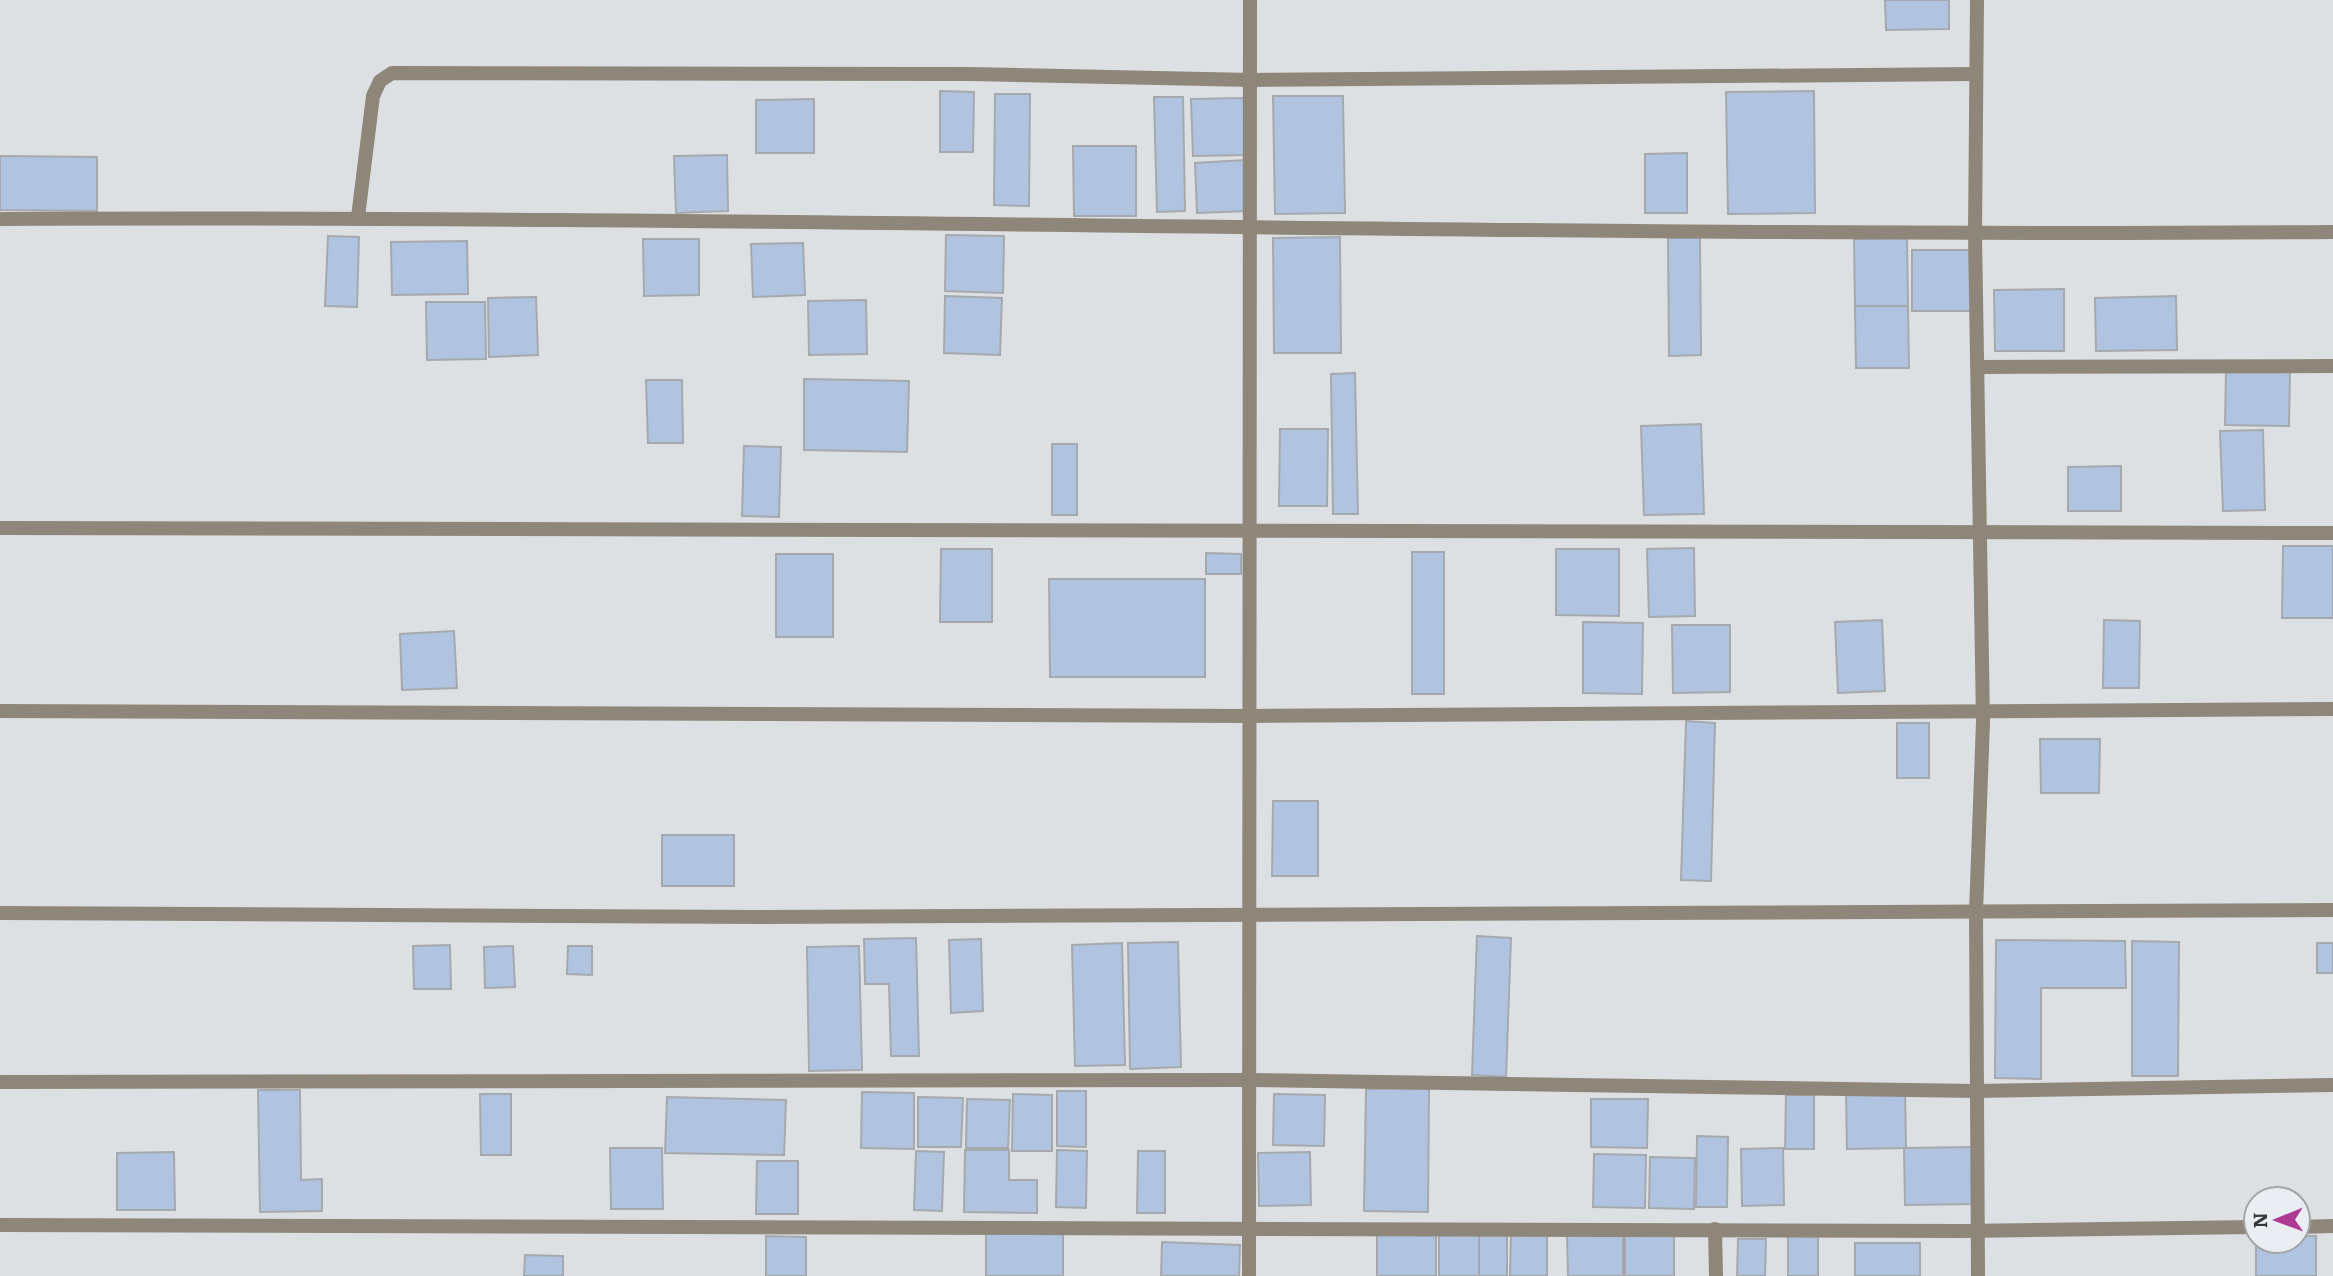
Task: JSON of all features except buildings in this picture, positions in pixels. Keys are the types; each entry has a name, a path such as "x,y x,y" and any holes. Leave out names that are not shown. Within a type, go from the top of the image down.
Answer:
{"street":[{"path":"1249,1276 1250,0"},
{"path":"1977,0 1975,235 1983,712 1976,912 1978,1276"},
{"path":"358,217 373,96 380,81 392,73 956,74 1252,80 1975,74"},
{"path":"0,219 358,217 1975,235 2333,232"},
{"path":"1978,367 2333,366"},
{"path":"0,528 2333,533"},
{"path":"0,711 1250,716 2333,709"},
{"path":"0,913 760,917 2333,910"},
{"path":"0,1082 1249,1080 1975,1091 2333,1085"},
{"path":"0,1225 1977,1231 2242,1227"},
{"path":"2312,1227 2333,1226"},
{"path":"1715,1229 1716,1276"}]}
